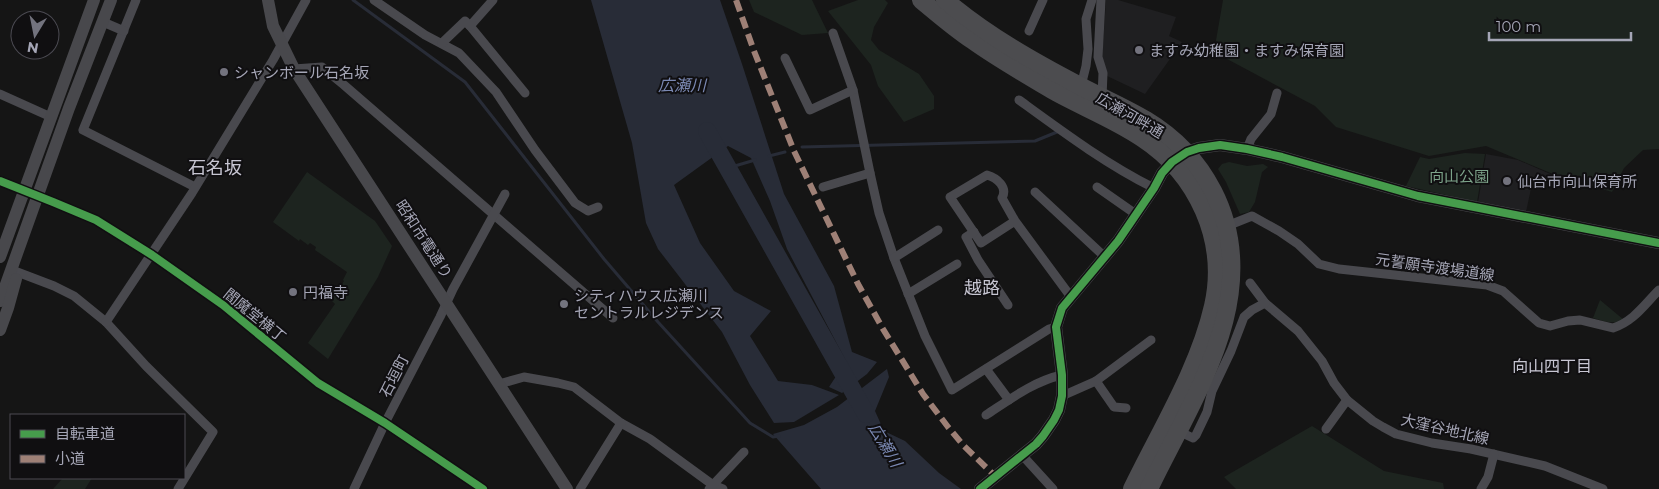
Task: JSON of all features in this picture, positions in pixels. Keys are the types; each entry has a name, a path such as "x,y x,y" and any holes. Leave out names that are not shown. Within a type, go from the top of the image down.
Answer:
{"highway":[{"name":"広瀬河畔通","path":"921,0 972,40 1054,91 1142,138 1172,162 1194,190 1209,223 1213,239 1216,291 1210,320 1158,453"},
{"name":"広瀬河畔通","path":"953,3 988,33 1023,55 1147,121 1187,152 1205,177 1219,204 1227,226 1232,255 1231,284 1224,326 1206,371 1178,431 1158,453"},
{"path":"1132,489 1158,453"},
{"path":"1149,489 1158,453"}],"street":[{"path":"0,257 94,0"},
{"path":"0,330 8,308 24,235 111,0"},
{"path":"136,0 83,130 196,187"},
{"name":"昭和市電通り","path":"268,0 273,26 294,69 567,489"},
{"path":"106,322 196,187 306,0"},
{"path":"374,0 425,34 459,53 496,92 535,150 576,203 588,212 598,207"},
{"path":"470,26 494,0"},
{"path":"1029,31 1043,0"},
{"path":"1081,86 1088,49 1086,19 1092,0"},
{"path":"1102,0 1098,57 1102,73 1102,97"},
{"path":"442,43 464,21 525,93"},
{"path":"103,22 124,31"},
{"path":"833,33 854,90 864,147 879,213 894,258 925,336 952,390 1049,329 1056,327"},
{"path":"785,58 810,110 854,90"},
{"path":"294,69 322,67 613,318"},
{"path":"1247,149 1251,139 1271,114 1277,93"},
{"path":"0,94 51,117"},
{"path":"1020,100 1076,142 1154,188"},
{"path":"984,486 1036,444 1048,430 1058,410 1062,396 1062,375 1056,327 1062,308 1137,215 1162,172 1172,162 1187,152 1220,145 1247,149 1282,157 1410,194 1659,244"},
{"path":"824,187 870,173"},
{"path":"1015,221 981,243 950,197 987,175 995,177 1004,189 1005,193 1002,198 1015,221 1070,298"},
{"name":"閻魔堂横丁","path":"0,182 96,220 152,255 222,305 318,383 385,422 483,489"},
{"path":"1097,187 1137,215"},
{"path":"1035,192 1105,257"},
{"name":"石垣町","path":"354,489 385,422 453,289 505,194"},
{"name":"元誓願寺渡場道線","path":"1227,226 1252,216 1298,244 1319,264 1339,269 1487,285 1503,290 1539,323 1550,326 1580,320 1613,328 1635,317 1659,290"},
{"path":"894,258 938,230"},
{"path":"974,232 966,237 978,260 1008,305"},
{"path":"908,294 957,264"},
{"path":"0,301 15,271"},
{"path":"15,271 74,296 106,322 146,366 213,432 185,478"},
{"name":"大窪谷地北線","path":"1250,283 1265,303 1298,331 1322,361 1334,383 1347,400 1373,421 1396,434 1432,443 1494,454 1553,469 1603,489"},
{"path":"1178,431 1192,438 1196,434 1207,412 1212,391 1244,318 1252,310 1265,303"},
{"path":"1062,396 1096,381 1151,340"},
{"path":"986,369 1009,400"},
{"path":"986,415 1021,393 1053,377 1062,375"},
{"path":"499,384 524,377 574,387 621,423 650,439 711,487 723,489"},
{"path":"1096,381 1114,407 1126,408"},
{"path":"1326,429 1347,400"},
{"path":"580,489 621,423"},
{"path":"711,487 744,452"},
{"path":"1481,489 1488,477 1494,454"},
{"path":"1022,455 1053,489"}],"shaded area":[{"name":"ますみ幼稚園・ますみ保育園","path":"1106,0 1118,0 1176,17 1169,36 1182,42 1145,94 1105,75 1102,58"},
{"name":"仙台市向山保育所","path":"1486,154 1518,160 1557,177 1555,183 1533,179 1526,212 1478,203"}],"green space":[{"path":"749,0 812,0 828,33 802,35 754,12"},
{"path":"858,0 885,0 888,3 874,27 871,40 879,50 919,74 934,96 934,109 904,122 878,86 871,65 828,11"},
{"path":"1223,0 1659,0 1659,149 1643,150 1624,168 1612,192 1553,174 1486,146 1429,156 1336,127 1315,106 1214,52"},
{"name":"向山公園","path":"1465,153 1485,154 1477,202 1406,186 1420,157 1429,159"},
{"path":"1229,162 1247,166 1263,164 1268,167 1262,172 1255,202 1249,212 1240,214 1218,169 1222,164"},
{"path":"307,172 375,221 392,246 378,277 328,359 308,343 335,304 331,300 344,281 347,272 315,250 316,247 310,243 308,245 300,239 299,241 273,222"},
{"path":"1600,300 1624,320 1612,322 1593,318"},
{"path":"1312,426 1384,471 1443,483 1444,489 1236,489 1224,477"},
{"path":"62,479 91,479 85,489 53,489"}],"water":[{"name":"広瀬川","path":"591,0 720,0 784,194 834,286 852,352 877,362 867,374 842,393 829,387 846,361 787,249 770,201 751,158 728,146 674,185 700,243 734,291 771,311 750,336 778,381 812,385 839,395 794,422 774,423 750,385 722,332 658,249 646,223 632,143"},
{"name":"広瀬川","path":"887,369 889,377 875,411 884,431 905,441 939,473 961,489 821,489 773,434 804,425 837,407"}],"waterway":[{"path":"353,0 465,82 604,259 658,322 750,423 773,437 779,436"},
{"name":"広瀬川","path":"707,131 866,414"},
{"path":"802,147 1035,141 1057,132"},
{"path":"769,156 785,152"},
{"path":"728,168 755,160"}],"marked path":[{"path":"736,0 794,151 858,284 923,394 964,446 996,477"}],"cycle path":[{"path":"980,489 1036,444 1054,420 1059,410 1062,396 1062,375 1056,327 1062,308 1118,241 1162,173 1172,162 1187,152 1220,145 1247,149 1282,157 1418,196 1659,243"},
{"path":"0,181 96,220 152,255 223,305 318,383 385,423 483,489"}],"place":[{"name":"ますみ幼稚園・ますみ保育園","path":"1139,50"},
{"name":"シャンボール石名坂","path":"224,72"},
{"name":"仙台市向山保育所","path":"1507,181"},
{"name":"円福寺","path":"293,292"},
{"name":"シティハウス広瀬川 セントラルレジデンス","path":"564,304"}],"district":[{"name":"石名坂","path":"215,168"},
{"name":"越路","path":"982,288"},
{"name":"向山四丁目","path":"1552,366"}]}
